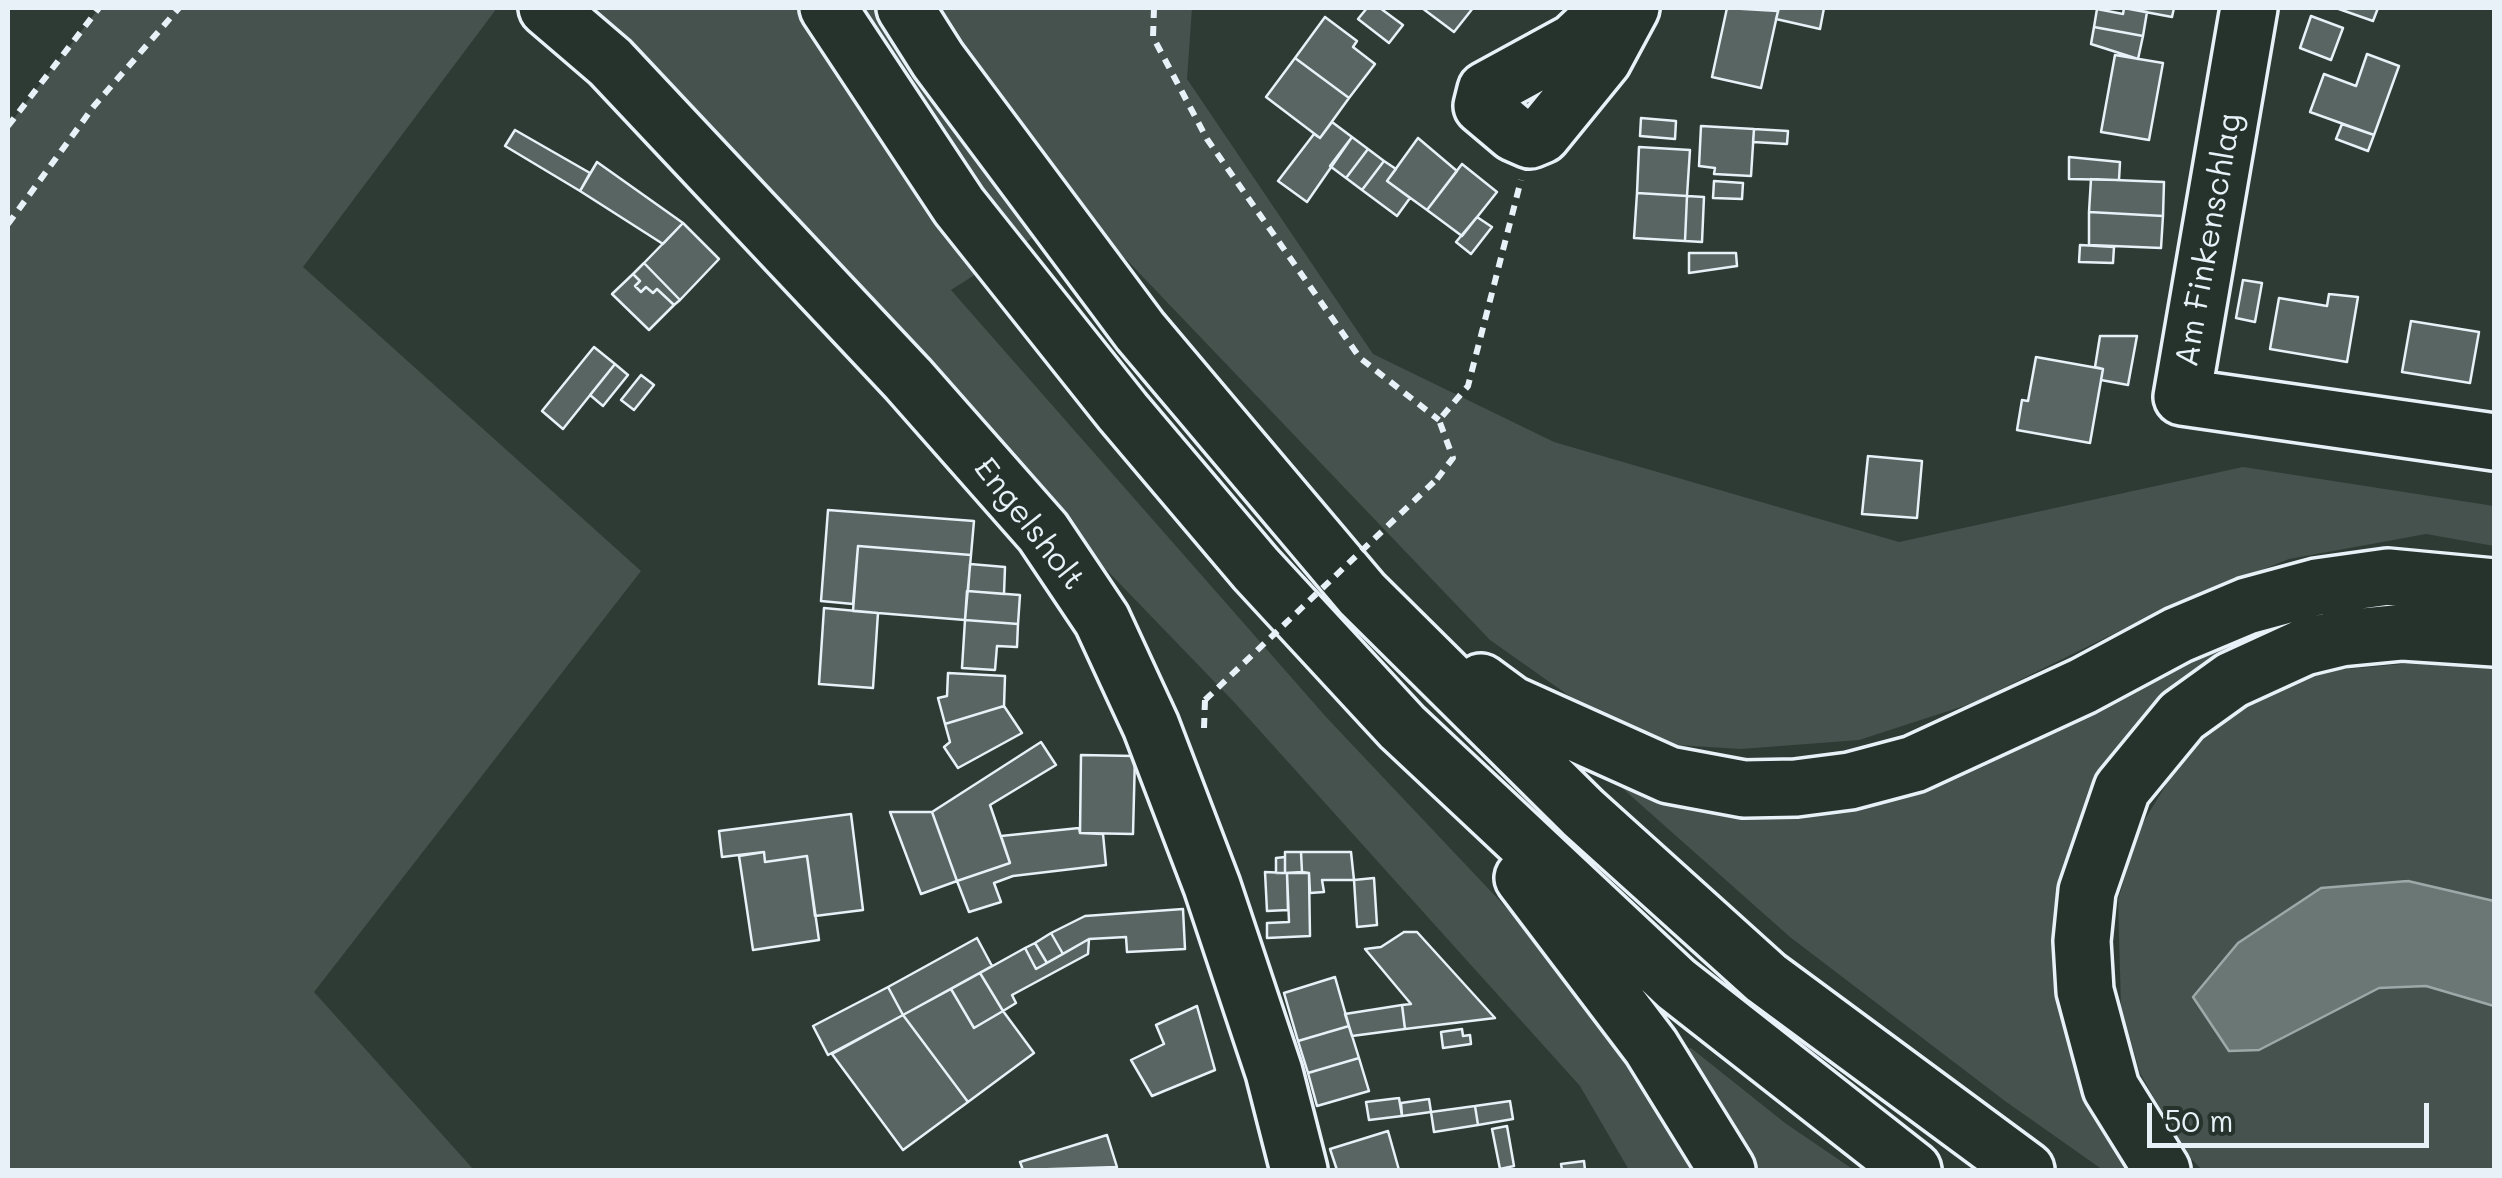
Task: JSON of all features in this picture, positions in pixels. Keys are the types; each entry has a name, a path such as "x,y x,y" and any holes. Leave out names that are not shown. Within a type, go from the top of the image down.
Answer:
{"main road":[{"name":"Engelsholt","path":"547,8 610,62 908,380 1044,532 1102,620 1151,726 1212,886 1274,1072 1299,1170"},
{"path":"828,8 960,206 1123,412 1256,569 1402,727 1676,984 1913,1170"},
{"path":"906,8 938,60 1140,331 1362,594 1583,813 1766,978 2026,1170"},
{"path":"1610,8 1574,42 1486,90 1482,106 1530,140 1542,135 1564,112 1611,46 1631,8"},
{"name":"Am Finkenschlag","path":"2250,8 2182,397 2494,442"},
{"path":"1362,594 1512,704 1669,775 1744,790 1850,781 1914,764 2083,686 2178,635 2248,606 2317,587 2388,577 2494,587"},
{"path":"2162,1170 2111,1088 2085,991 2082,941 2087,891 2122,789 2182,716 2232,680 2304,647 2341,638 2403,632 2494,638"},
{"path":"1402,727 1600,976 1694,1112 1727,1170"}],"path":[{"path":"8,126 98,8"},
{"path":"8,224 94,106 179,8"},
{"path":"1154,8 1153,37 1178,90 1229,170 1360,358 1439,420 1453,458 1437,479 1205,700"},
{"path":"1439,420 1468,386 1530,140"}],"shaded area":[{"path":"99,8 497,8 303,267 641,571 314,992 474,1170 8,1170 8,126"},
{"path":"564,8 1192,8 1187,79 1373,354 1554,442 1899,542 2243,467 2494,506 2494,546 2426,534 2289,559 2162,610 1973,703 1859,740 1741,749 1661,744 1592,712 1490,640 1078,209 951,290 1327,718 1568,973 1663,1104 1698,1170 1629,1170 1580,1086 1234,702"},
{"path":"2494,602 2300,637 2084,819 2138,1170 2103,1170 2005,1101 1790,937 1621,787 1737,816 1814,812 2201,648 2334,603"},
{"path":"2424,662 2494,667 2494,901 2408,881 2259,1050 2379,988 2425,986 2494,1006 2494,1170 2202,1170 2183,1150 2140,1073 2121,1007 2118,900 2139,829 2186,752 2257,699 2327,671"},
{"path":"2408,881 2494,901 2494,1006 2426,986 2379,988 2259,1050 2229,1051 2193,997 2238,943 2321,888"},
{"path":"1691,1048 1785,1123 1854,1170 1751,1170 1682,1049"}],"building":[{"path":"1367,8 1380,8 1403,25 1389,43 1358,19"},
{"path":"1422,8 1473,8 1454,32"},
{"path":"1727,8 1778,11 1761,88 1712,77"},
{"path":"1779,8 1824,8 1820,29 1776,19"},
{"path":"2124,8 2174,8 2172,17"},
{"path":"2124,8 2147,12 2143,36 2094,27 2097,9 2123,14"},
{"path":"2336,8 2378,8 2373,21"},
{"path":"2311,16 2343,28 2331,60 2300,48"},
{"path":"1325,17 1357,41 1353,47 1375,64 1349,98 1295,58"},
{"path":"2094,27 2143,36 2138,59 2091,44"},
{"path":"2367,54 2399,66 2374,135 2310,112 2324,74 2356,86"},
{"path":"2115,55 2163,63 2149,140 2101,132"},
{"path":"1295,58 1349,98 1320,138 1266,97"},
{"path":"1641,118 1676,121 1675,139 1640,136"},
{"path":"1332,122 1352,137 1307,202 1278,181 1314,134 1320,138"},
{"path":"2342,124 2374,135 2368,151 2336,139"},
{"path":"1701,126 1754,129 1751,176 1714,174 1715,168 1699,166"},
{"path":"1754,129 1788,131 1787,144 1753,142"},
{"path":"515,130 590,173 580,191 505,146"},
{"path":"1352,137 1368,149 1346,178 1330,166"},
{"path":"1418,138 1457,171 1427,210 1387,181"},
{"path":"1639,147 1690,150 1687,196 1637,193"},
{"path":"1368,149 1384,161 1362,190 1346,178"},
{"path":"2069,157 2120,162 2119,180 2069,179"},
{"path":"1384,161 1396,169 1387,181 1410,198 1397,216 1362,190"},
{"path":"597,162 683,223 663,244 580,191"},
{"path":"1462,164 1497,192 1462,236 1427,210"},
{"path":"2091,179 2164,182 2163,216 2089,212"},
{"path":"1714,181 1743,183 1742,199 1713,198"},
{"path":"1637,193 1687,196 1685,241 1634,238"},
{"path":"1687,196 1704,197 1702,242 1685,241"},
{"path":"2089,212 2163,216 2161,248 2089,245"},
{"path":"1477,217 1492,227 1471,254 1456,242"},
{"path":"683,223 719,259 680,300 644,263"},
{"path":"2080,245 2114,247 2113,263 2079,262"},
{"path":"1689,253 1736,253 1737,266 1689,273"},
{"path":"644,263 680,300 674,305 657,289 653,293 646,287 641,292 635,286 640,281 633,274"},
{"path":"633,274 640,281 635,286 641,292 646,287 653,293 657,289 674,305 649,330 612,294"},
{"path":"2243,280 2262,283 2255,322 2236,318"},
{"path":"2329,294 2358,297 2347,362 2270,349 2279,298 2327,306"},
{"path":"2411,321 2479,332 2470,383 2402,372"},
{"path":"2100,336 2137,336 2128,385 2101,380 2103,369 2095,367"},
{"path":"594,347 615,364 563,429 542,411"},
{"path":"2036,357 2103,369 2090,443 2017,430 2022,400 2028,401"},
{"path":"615,364 628,375 603,406 590,395"},
{"path":"641,375 654,385 634,410 621,400"},
{"path":"1868,456 1922,461 1917,518 1862,514"},
{"path":"828,510 974,521 971,555 858,546 853,604 821,601"},
{"path":"858,546 971,555 965,620 853,611"},
{"path":"970,564 1005,567 1004,594 968,591"},
{"path":"967,591 1020,595 1018,624 965,620"},
{"path":"824,608 878,613 873,688 819,684"},
{"path":"965,620 1018,624 1017,647 997,646 995,670 962,668"},
{"path":"948,673 1005,676 1004,706 945,724 938,698 947,696"},
{"path":"1004,706 1022,733 958,768 944,747 950,742 945,724"},
{"path":"1041,742 1056,765 990,805 1010,863 957,881 932,812"},
{"path":"1081,755 1135,756 1133,834 1080,833"},
{"path":"890,812 932,812 957,881 921,894"},
{"path":"851,814 863,910 815,916 807,856 765,862 764,852 722,857 719,831"},
{"path":"1079,828 1080,833 1103,834 1106,865 1013,876 994,883 1001,902 969,912 957,881 1010,863 1001,836"},
{"path":"764,852 765,862 807,856 819,940 753,950 739,856"},
{"path":"1285,852 1301,852 1302,872 1285,873"},
{"path":"1301,852 1351,852 1354,880 1322,880 1324,892 1310,893 1309,873 1302,872"},
{"path":"1285,857 1285,873 1276,873 1276,858"},
{"path":"1265,872 1287,873 1288,910 1267,911"},
{"path":"1287,873 1309,873 1310,936 1267,938 1267,923 1289,922"},
{"path":"1374,878 1377,925 1357,927 1354,880"},
{"path":"1183,909 1185,949 1127,952 1126,937 1089,939 1063,954 1051,933 1085,916"},
{"path":"1404,932 1417,932 1495,1018 1405,1029 1402,1005 1411,1004 1365,949 1381,947"},
{"path":"1051,933 1063,954 1047,963 1035,943"},
{"path":"977,938 992,966 903,1015 888,987"},
{"path":"1089,939 1088,954 1012,995 1016,1003 1003,1011 980,973 1025,948 1036,969"},
{"path":"1035,943 1047,963 1036,969 1025,948"},
{"path":"980,973 1003,1011 974,1028 951,989"},
{"path":"1335,977 1349,1026 1298,1041 1284,993"},
{"path":"888,987 903,1015 828,1055 813,1026"},
{"path":"951,989 974,1028 1003,1011 1034,1053 968,1102 903,1015"},
{"path":"1402,1005 1405,1029 1352,1036 1345,1014"},
{"path":"1197,1006 1215,1070 1152,1096 1131,1060 1164,1044 1156,1025"},
{"path":"903,1015 968,1102 903,1150 832,1054"},
{"path":"1349,1026 1359,1058 1308,1073 1298,1041"},
{"path":"1462,1029 1463,1036 1470,1035 1471,1044 1443,1048 1441,1032"},
{"path":"1359,1058 1369,1091 1317,1106 1308,1073"},
{"path":"1399,1098 1402,1116 1369,1120 1366,1102"},
{"path":"1429,1099 1431,1112 1402,1116 1401,1103"},
{"path":"1510,1101 1513,1119 1478,1125 1475,1106"},
{"path":"1475,1106 1478,1125 1434,1132 1431,1112"},
{"path":"1507,1126 1514,1166 1500,1169 1492,1129"},
{"path":"1388,1131 1399,1170 1337,1170 1330,1149"},
{"path":"1107,1135 1117,1167 1023,1170 1020,1162"},
{"path":"1584,1161 1585,1170 1562,1170 1561,1164"}]}
